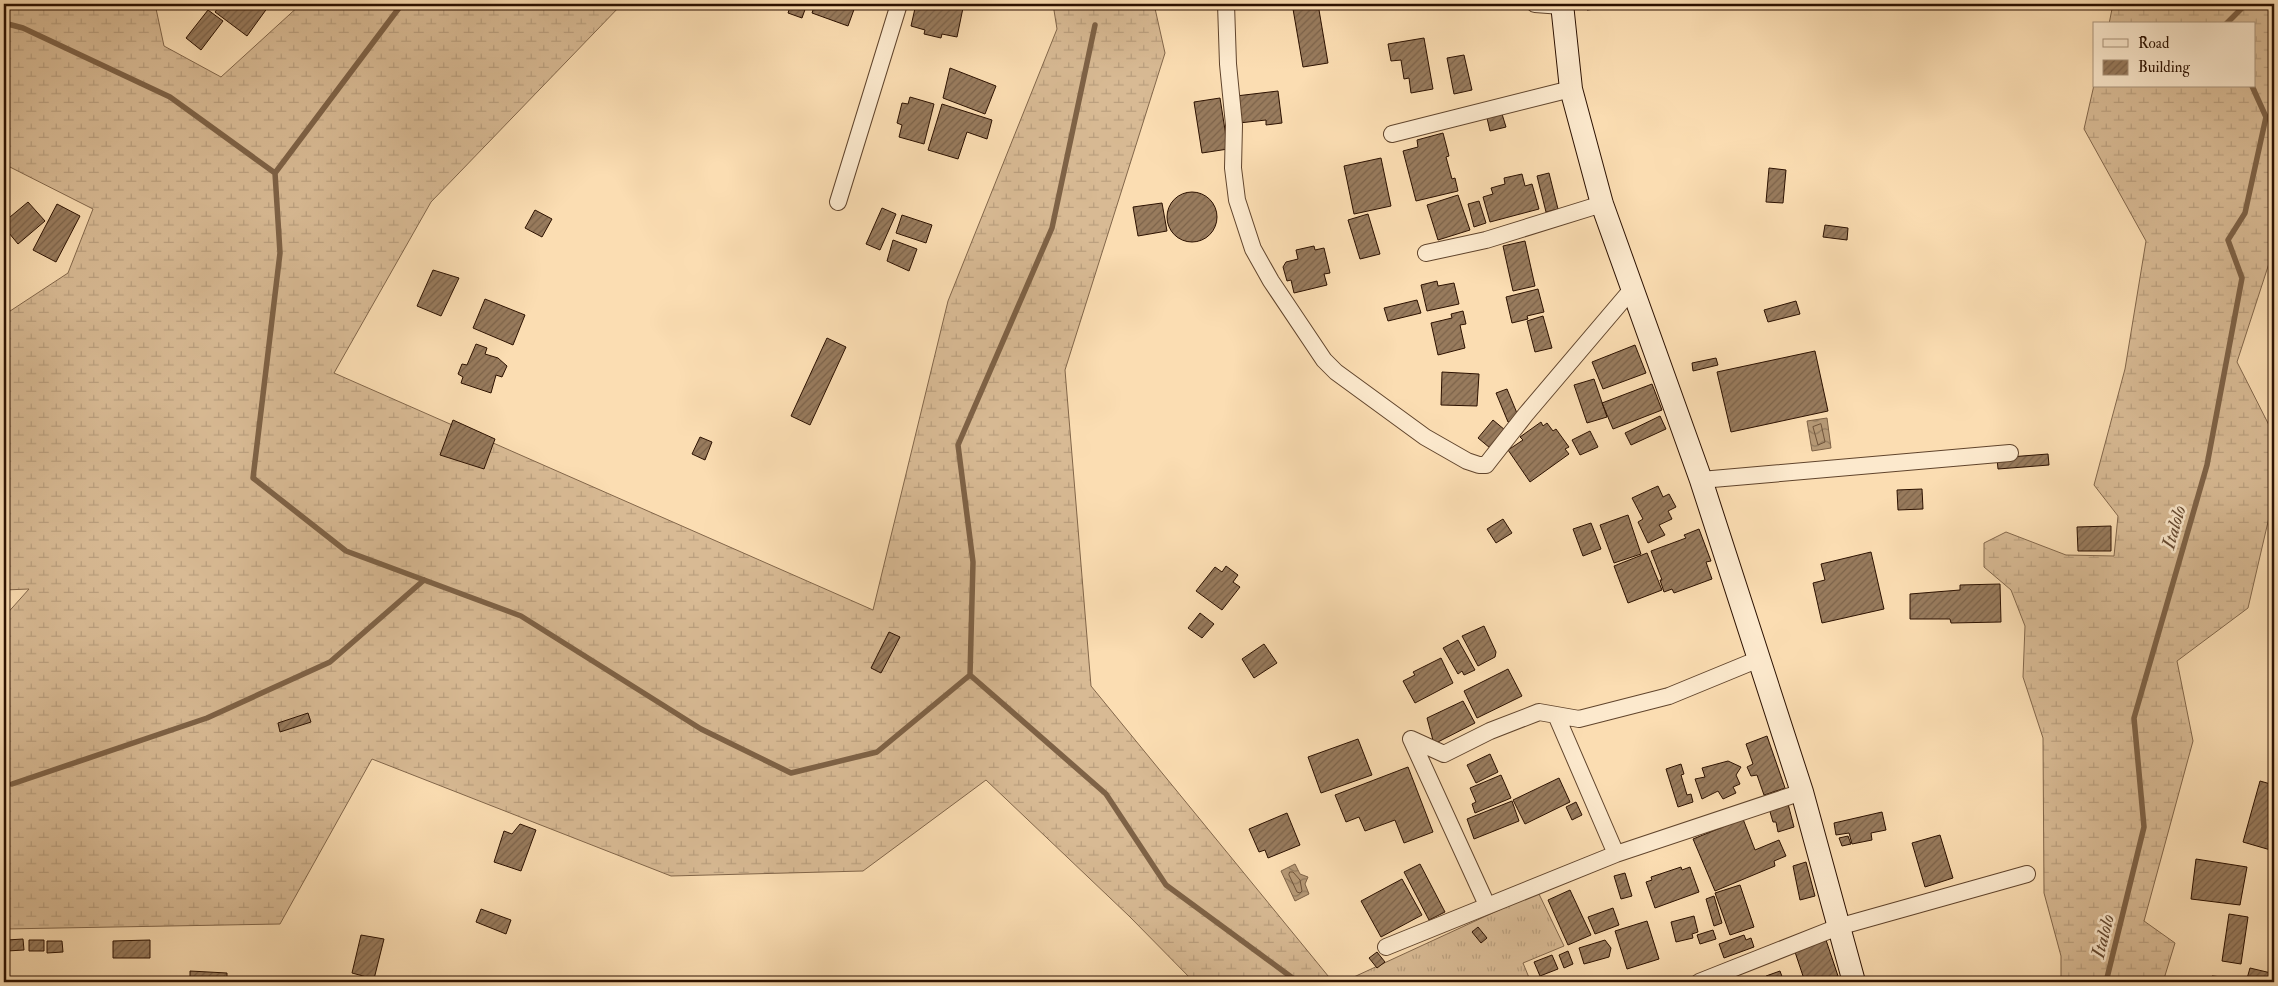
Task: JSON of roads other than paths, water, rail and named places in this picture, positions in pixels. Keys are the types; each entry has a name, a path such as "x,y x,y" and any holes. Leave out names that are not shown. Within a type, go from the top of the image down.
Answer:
{"street":[{"path":"838,202 899,4"},
{"path":"1226,4 1228,64 1234,125 1233,168 1237,200 1252,249 1324,360 1374,402 1425,437 1467,461 1478,465 1486,465 1526,414 1634,288"},
{"path":"1535,4 1562,5 1571,89 1602,204 1702,480 1802,792 1854,982"},
{"path":"1392,134 1571,89"},
{"path":"1426,253 1486,240 1602,204"},
{"path":"1702,480 2010,454"},
{"path":"1487,905 1411,739 1444,754 1490,731 1539,712 1579,719 1669,696 1759,660"},
{"path":"1556,716 1616,854"},
{"path":"1386,947 1616,854 1802,792"},
{"path":"1699,982 1838,927 2027,874"}],"water":[{"path":"1827,418 1831,448 1812,451 1807,421"},
{"path":"1295,864 1300,874 1308,877 1305,884 1309,894 1295,901 1281,871"}],"waterway":[{"path":"275,173 402,4"},
{"name":"Italolo","path":"2228,22 2246,4"},
{"path":"4,23 23,28 170,97 275,173 280,253 253,478 346,551 521,616 701,729 791,773 877,752 970,675 1106,794 1166,885 1298,982"},
{"path":"970,675 973,562 958,445 1052,228 1095,25"},
{"name":"Italolo","path":"2106,982 2144,827 2134,718 2207,465 2242,278 2228,240 2245,213 2266,117 2253,88"},
{"path":"12,784 207,718 330,662 424,580"}]}
